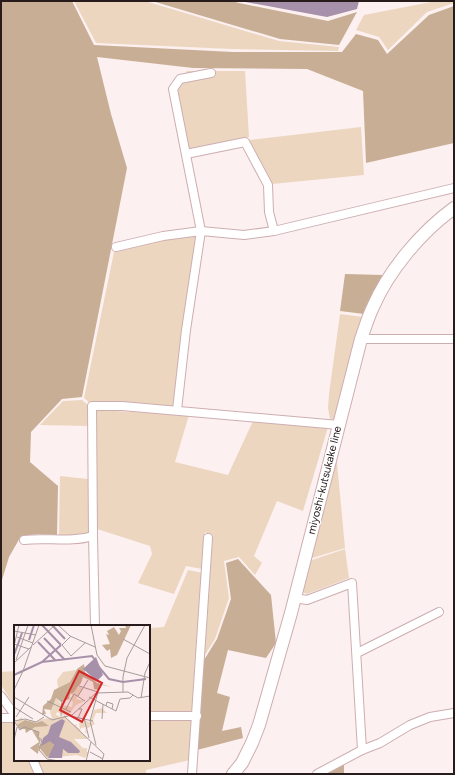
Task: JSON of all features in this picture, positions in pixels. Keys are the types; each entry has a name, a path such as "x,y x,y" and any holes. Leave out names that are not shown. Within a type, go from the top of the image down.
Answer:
{"main road":[{"name":"miyoshi-kutsukake line","path":"232,774 242,763 260,725 361,339 373,306 393,272 420,238 443,216 454,208"}],"street":[{"path":"177,410 186,330 201,231 174,89 180,79 211,73"},
{"path":"186,154 245,142 268,185 269,212 274,231"},
{"path":"116,247 163,236 201,231 244,235 274,231 454,188"},
{"path":"361,339 454,339"},
{"path":"95,625 92,536 92,406 122,406 177,410 339,425"},
{"path":"24,540 40,538 65,540 83,539 92,536"},
{"path":"192,774 208,538"},
{"path":"294,598 307,600 352,583 362,750"},
{"path":"357,654 439,612"},
{"path":"1,696 14,715"},
{"path":"1,718 14,716"},
{"path":"150,716 197,716"},
{"path":"317,774 362,750 380,743 410,725 430,717 452,716"},
{"path":"34,761 39,774"}],"shaded area":[{"path":"1,1 72,1 94,45 233,52 342,52 356,34 378,40 387,54 429,15 454,6 454,143 366,163 363,91 307,69 193,68 97,57 111,114 127,168 82,397 62,399 31,432 30,462 58,486 57,535 39,534 21,536 9,557 1,583"},
{"path":"74,1 145,1 279,41 339,47 338,51 232,49 96,43"},
{"path":"152,1 232,1 328,21 357,12 339,45 280,39"},
{"path":"240,1 359,1 357,9 327,17"},
{"path":"436,1 454,1 454,3 427,12 388,50 379,37 356,30 364,15"},
{"path":"187,71 245,71 249,137 188,150 177,89"},
{"path":"361,127 364,175 272,184 249,140"},
{"path":"196,235 173,406 120,402 90,403 84,398 114,252 164,240"},
{"path":"345,274 383,275 364,314 340,311"},
{"path":"340,314 363,317 335,419 330,419 328,408 329,394"},
{"path":"82,400 89,406 89,426 40,425 63,401"},
{"path":"95,410 189,415 175,462 228,475 253,421 328,427 303,511 277,501 254,556 262,563 255,575 239,557 224,561 229,598 215,639 203,658 212,536 205,532 202,569 186,566 174,594 138,583 152,554 150,546 97,529"},
{"path":"336,452 345,548 309,559"},
{"path":"60,476 88,479 90,534 59,536"},
{"path":"345,549 349,578 307,594 302,592 309,561"},
{"path":"238,559 271,595 276,643 266,658 228,650 217,693 230,697 222,731 241,727 243,738 197,750 204,660 217,639 231,599 226,563"},
{"path":"188,570 203,573 193,713 150,712 150,628 164,627"},
{"path":"14,671 14,705 1,685 1,672"},
{"path":"150,719 193,719 190,760 146,770 146,774 42,774 37,761 150,761"},
{"path":"1,721 14,721 14,761 31,761 36,774 1,774"},
{"path":"344,764 344,774 324,774"}]}
